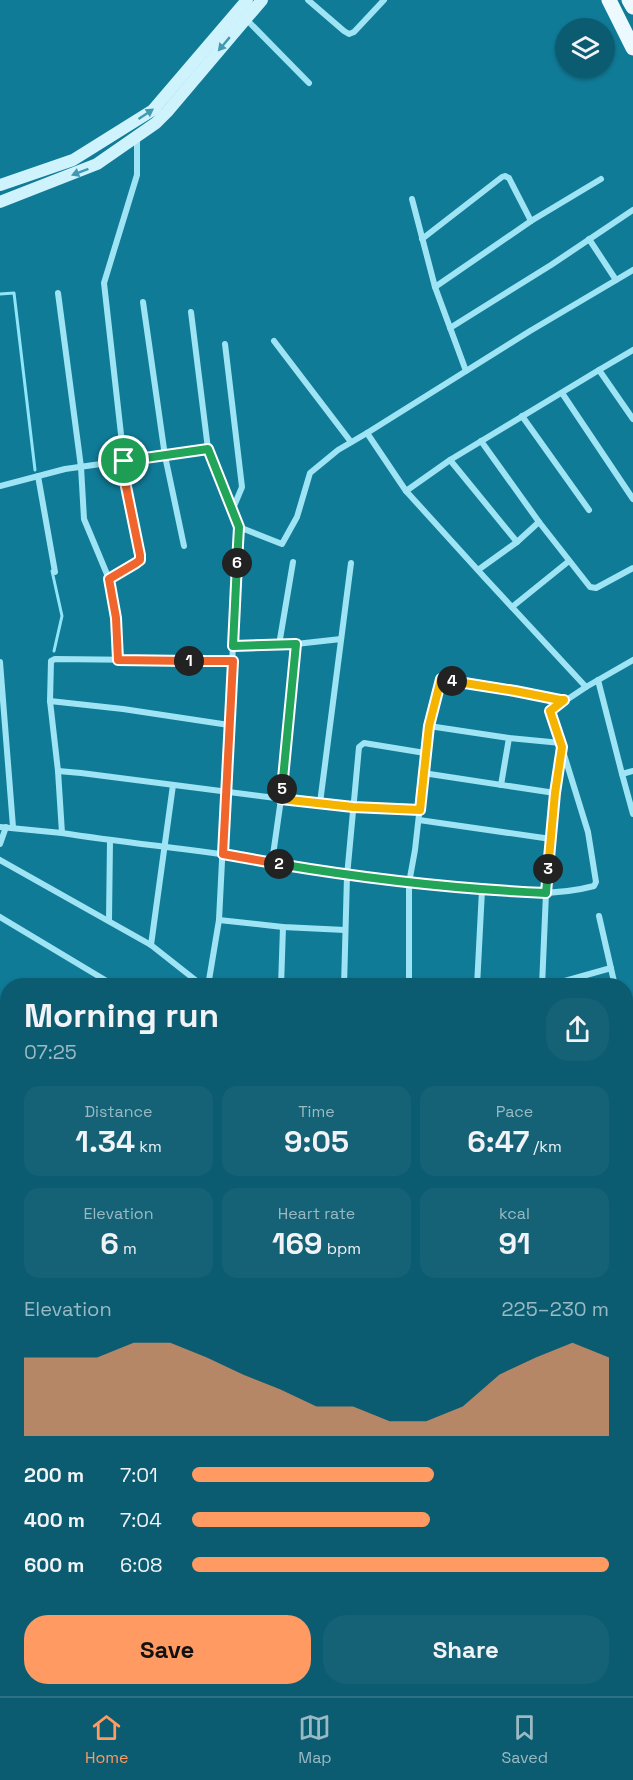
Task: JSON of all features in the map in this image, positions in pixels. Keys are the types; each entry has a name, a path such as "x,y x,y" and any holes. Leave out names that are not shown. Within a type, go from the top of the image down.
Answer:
{"main road":[{"path":"0,202 97,164 162,118 247,0"},
{"path":"0,185 73,159 153,110 262,0"},
{"path":"609,0 633,48"},
{"path":"629,0 633,8"}],"street":[{"path":"308,0 349,34 354,32 384,0"},
{"path":"246,18 309,83"},
{"path":"109,579 140,560 123,461 104,283 137,175 137,136"},
{"path":"422,239 505,176 509,178 531,221"},
{"path":"435,287 531,221 601,180"},
{"path":"412,199 435,287 466,371"},
{"path":"450,328 633,210"},
{"path":"589,239 616,280"},
{"path":"239,527 282,544 297,517 310,473 338,450 633,270"},
{"path":"58,293 81,467 84,519 109,579 116,618 118,660"},
{"path":"143,302 165,456 184,546"},
{"path":"191,312 208,449 239,527 219,920 209,978"},
{"path":"274,341 351,442"},
{"path":"225,344 242,487 232,512"},
{"path":"406,491 450,460 633,350"},
{"path":"599,370 633,419"},
{"path":"562,393 633,499"},
{"path":"522,416 589,510"},
{"path":"367,433 406,491 586,687"},
{"path":"481,441 588,585 593,588 633,568"},
{"path":"0,486 81,467 208,449"},
{"path":"450,460 517,542"},
{"path":"39,476 55,572"},
{"path":"478,570 517,542 539,522"},
{"path":"512,607 569,561"},
{"path":"279,645 293,562"},
{"path":"320,803 351,562"},
{"path":"233,646 296,644 341,639"},
{"path":"272,862 281,799 296,644"},
{"path":"62,833 50,701 50,663 53,660 233,661"},
{"path":"6,827 223,854 347,876 409,883 546,893 590,888 596,884 588,832 550,713 564,700 633,660"},
{"path":"0,663 6,827 0,844"},
{"path":"409,978 409,883 419,820 429,726 441,679 564,700"},
{"path":"598,680 633,814"},
{"path":"50,701 229,725"},
{"path":"429,726 562,745"},
{"path":"501,785 510,738"},
{"path":"344,978 347,876 360,745 364,743 425,753"},
{"path":"542,978 546,893 555,793 562,745"},
{"path":"58,771 353,807 420,810"},
{"path":"622,774 633,771"},
{"path":"423,773 555,793"},
{"path":"151,945 172,785"},
{"path":"419,820 551,839"},
{"path":"109,920 110,840"},
{"path":"0,860 151,945 193,978"},
{"path":"477,978 483,890"},
{"path":"599,916 613,978"},
{"path":"0,917 102,978"},
{"path":"219,920 283,927 345,930"},
{"path":"281,978 283,927"},
{"path":"575,978 611,968"}],"waterway":[{"path":"0,294 14,293 35,470"},
{"path":"52,571 62,616 54,651"}],"route":[{"path":"208,449 239,527 233,646 296,644 281,799 353,807 420,810 429,726 441,679 564,700 550,711 562,747 555,793 546,893 483,890 347,876 223,854 233,661 118,660 116,618 109,579 140,560 121,462 124,461 208,449"}]}
